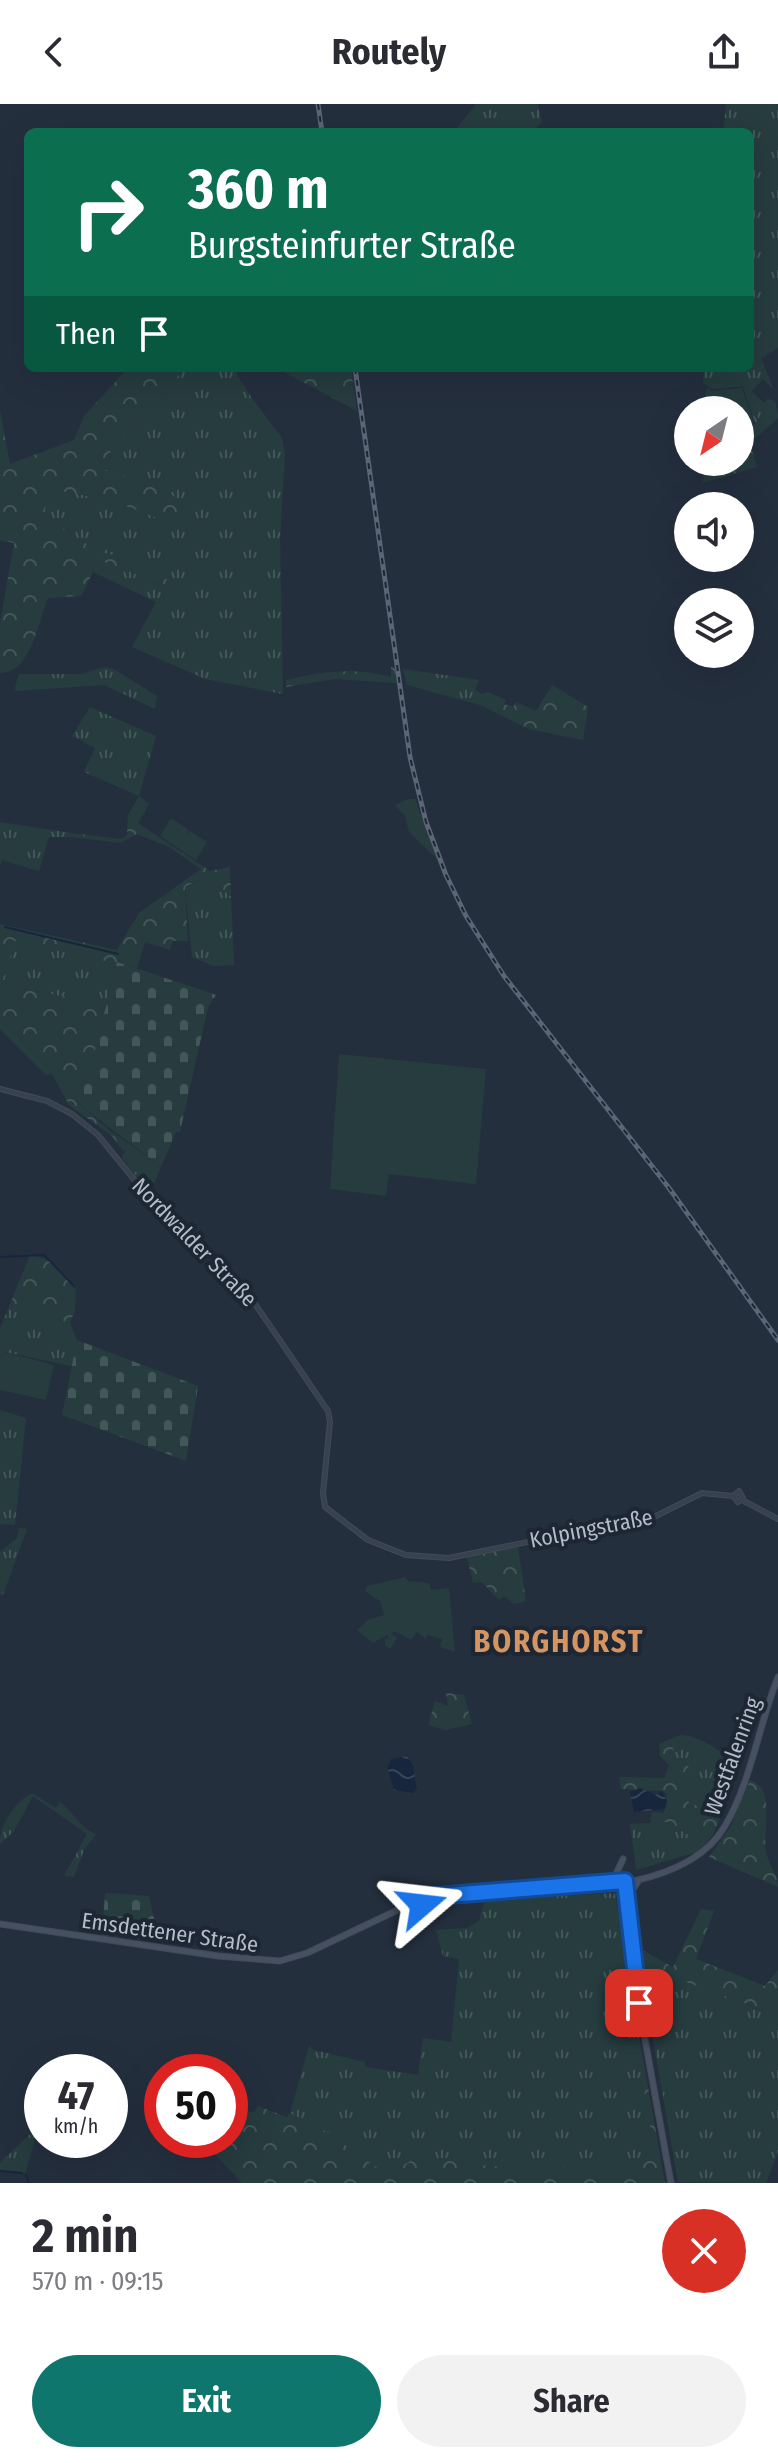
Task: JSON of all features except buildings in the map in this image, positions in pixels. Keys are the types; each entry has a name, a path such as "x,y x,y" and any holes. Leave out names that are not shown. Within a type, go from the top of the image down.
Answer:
{"main road":[{"name":"Westfalenring","path":"433,1897 639,1880 686,1864 719,1835 731,1813 778,1677"},
{"path":"604,1883 616,1874 623,1859"},
{"path":"627,1900 639,1880"},
{"path":"625,1881 642,2023 671,2183"},
{"path":"425,1891 433,1897 427,1906 419,1900 425,1891"},
{"name":"Emsdettener Straße","path":"0,1924 242,1959 280,1961 307,1953 419,1900"}],"street":[{"name":"Nordwalder Straße","path":"0,1089 47,1101 88,1126 149,1198 197,1240 251,1298 328,1411 330,1422 323,1493 330,1513 388,1550 444,1559"},
{"name":"Kolpingstraße","path":"444,1559 656,1516 702,1493 733,1496 736,1501 742,1500 778,1519"}],"green space":[{"path":"476,104 538,104 542,122 536,128 457,128"},
{"path":"726,104 778,104 778,348 761,358 774,390 763,379 752,391 764,403 768,399 775,401 778,414 759,422 754,396 751,396 748,386 712,389 703,383 704,372 754,372 754,128 723,128"},
{"path":"124,372 181,372 96,468 159,485 185,505 175,525 110,500 49,489 44,516 99,552 129,558 168,580 166,586 99,560 81,596 48,598 26,656 11,671 0,673 0,623 14,543 0,540 0,410 10,464 74,440 84,416"},
{"path":"181,372 237,372 251,397 282,438 285,455 280,539 283,694 205,679 132,647 156,602 93,572 99,559 165,586 99,552 44,516 49,489 110,500 175,524 96,468"},
{"path":"284,372 352,372 357,411"},
{"path":"748,386 751,396 746,396 743,387"},
{"path":"707,388 712,391 742,388 745,396 706,396"},
{"path":"754,406 759,422 778,414 778,418 754,439"},
{"path":"704,476 727,476 703,483"},
{"path":"105,667 114,669 157,696 155,709 104,685 14,691 19,674 81,674"},
{"path":"391,667 395,667 397,683 335,679 286,687 286,680 326,672 365,672 391,677"},
{"path":"403,669 479,680 475,690 482,694 480,705 407,685"},
{"path":"552,685 588,707 583,740 529,729 480,705 482,694 488,692 506,700 504,704 513,707 516,702 536,711"},
{"path":"90,707 156,736 139,796 84,772 95,748 72,736"},
{"path":"139,796 149,804 138,823 210,871 230,867 231,896 204,877 185,887 188,941 173,941 170,950 145,942 137,968 14,941 4,983 106,1007 90,1071 74,1099 127,1146 124,1152 112,1136 69,1105 52,1074 46,1075 0,1029 0,924 117,950 139,913 201,869 169,847 137,834 120,843 71,837 71,833 120,839 127,836 128,815"},
{"path":"415,799 439,861 409,832 405,816 395,805"},
{"path":"171,818 189,830 186,835 190,831 207,842 196,860 160,836"},
{"path":"0,822 71,833 71,837 49,837 39,871 2,860 0,866"},
{"path":"204,877 231,896 234,965 214,966 192,957 185,888"},
{"path":"13,941 117,962 106,1007 4,983"},
{"path":"117,962 216,995 208,1007 180,1132 176,1132 161,1167 74,1099 90,1071"},
{"path":"339,1054 486,1069 476,1184 389,1174 386,1196 330,1189"},
{"path":"110,1130 161,1167 150,1194 122,1158 127,1146"},
{"path":"30,1255 49,1260 76,1290 75,1310 70,1323 10,1304"},
{"path":"10,1304 70,1323 77,1340 72,1366 0,1351 0,1328"},
{"path":"77,1340 198,1386 186,1461 62,1415"},
{"path":"0,1351 54,1365 46,1400 0,1390"},
{"path":"0,1410 26,1418 15,1525 0,1524"},
{"path":"19,1528 27,1529 3,1595 0,1595 0,1552 17,1538"},
{"path":"518,1547 526,1601 514,1604 504,1596 499,1600 482,1582 473,1583 467,1557"},
{"path":"405,1577 408,1581 429,1583 431,1590 449,1588 455,1652 440,1647 442,1639 427,1635 426,1639 417,1632 411,1640 394,1631 391,1634 397,1638 390,1649 385,1645 385,1639 389,1638 387,1635 373,1643 357,1630 368,1620 384,1615 380,1601 365,1591 367,1586"},
{"path":"446,1693 464,1695 472,1724 445,1730 428,1725 435,1701 448,1706"},
{"path":"680,1735 712,1746 736,1769 721,1816 688,1802 671,1743"},
{"path":"680,1735 671,1743 677,1759 695,1771 688,1802 721,1816 713,1835 697,1852 697,1840 667,1822 650,1823 652,1812 664,1813 667,1795 663,1791 621,1789 619,1777 664,1778 669,1765 660,1756 659,1744"},
{"path":"750,1780 760,1786 764,1793 766,1851 778,1887 709,1857 731,1826"},
{"path":"32,1793 56,1808 60,1802 85,1828 96,1834 84,1850 74,1877 64,1876 87,1834 33,1796 14,1831 0,1844 2,1829 9,1815 19,1802"},
{"path":"667,1822 697,1840 697,1852 636,1870 630,1824"},
{"path":"105,1893 149,1896 159,1941 102,1935"},
{"path":"615,1893 640,2042 651,2133 644,2164 596,2173 568,2167 539,2172 420,2158 392,2170 379,2169 330,2134 290,2113 309,2046 314,2050 365,2062 365,2067 418,2075 423,2038 451,2042 459,1959 443,1956 436,1930 467,1928 479,1921 485,1900"},
{"path":"701,1909 714,1911 696,1959 765,1986 778,1970 778,2015 641,1966 644,1951 673,1967"},
{"path":"640,1965 778,2015 778,2152 766,2183 678,2182"},
{"path":"640,2042 665,2183 242,2183 219,2158 248,2158 248,2112 254,2112 258,2106 287,2117 290,2113 330,2134 379,2169 392,2170 420,2157 539,2172 568,2167 596,2173 644,2164 651,2133 637,2043"},
{"path":"24,2140 24,2158 30,2158 25,2173 0,2170 0,2163"}],"water":[{"path":"407,1756 413,1766 417,1789 413,1793 394,1790 387,1768 391,1759"},
{"path":"640,1788 656,1795 662,1791 667,1801 665,1809 634,1812 630,1792"}],"waterway":[{"path":"5,927 118,954"},
{"path":"0,1257 44,1255 74,1286"},
{"path":"0,2171 22,2173"},
{"path":"26,2175 29,2183"}],"railway":[{"path":"318,104 321,128"},
{"path":"356,372 410,757 426,822 446,875 466,916 504,976 669,1188 778,1340"}],"district":[{"name":"BORGHORST","path":"559,1642"}],"route":[{"path":"422,1905 427,1906 436,1896 625,1881 639,2003"}]}
